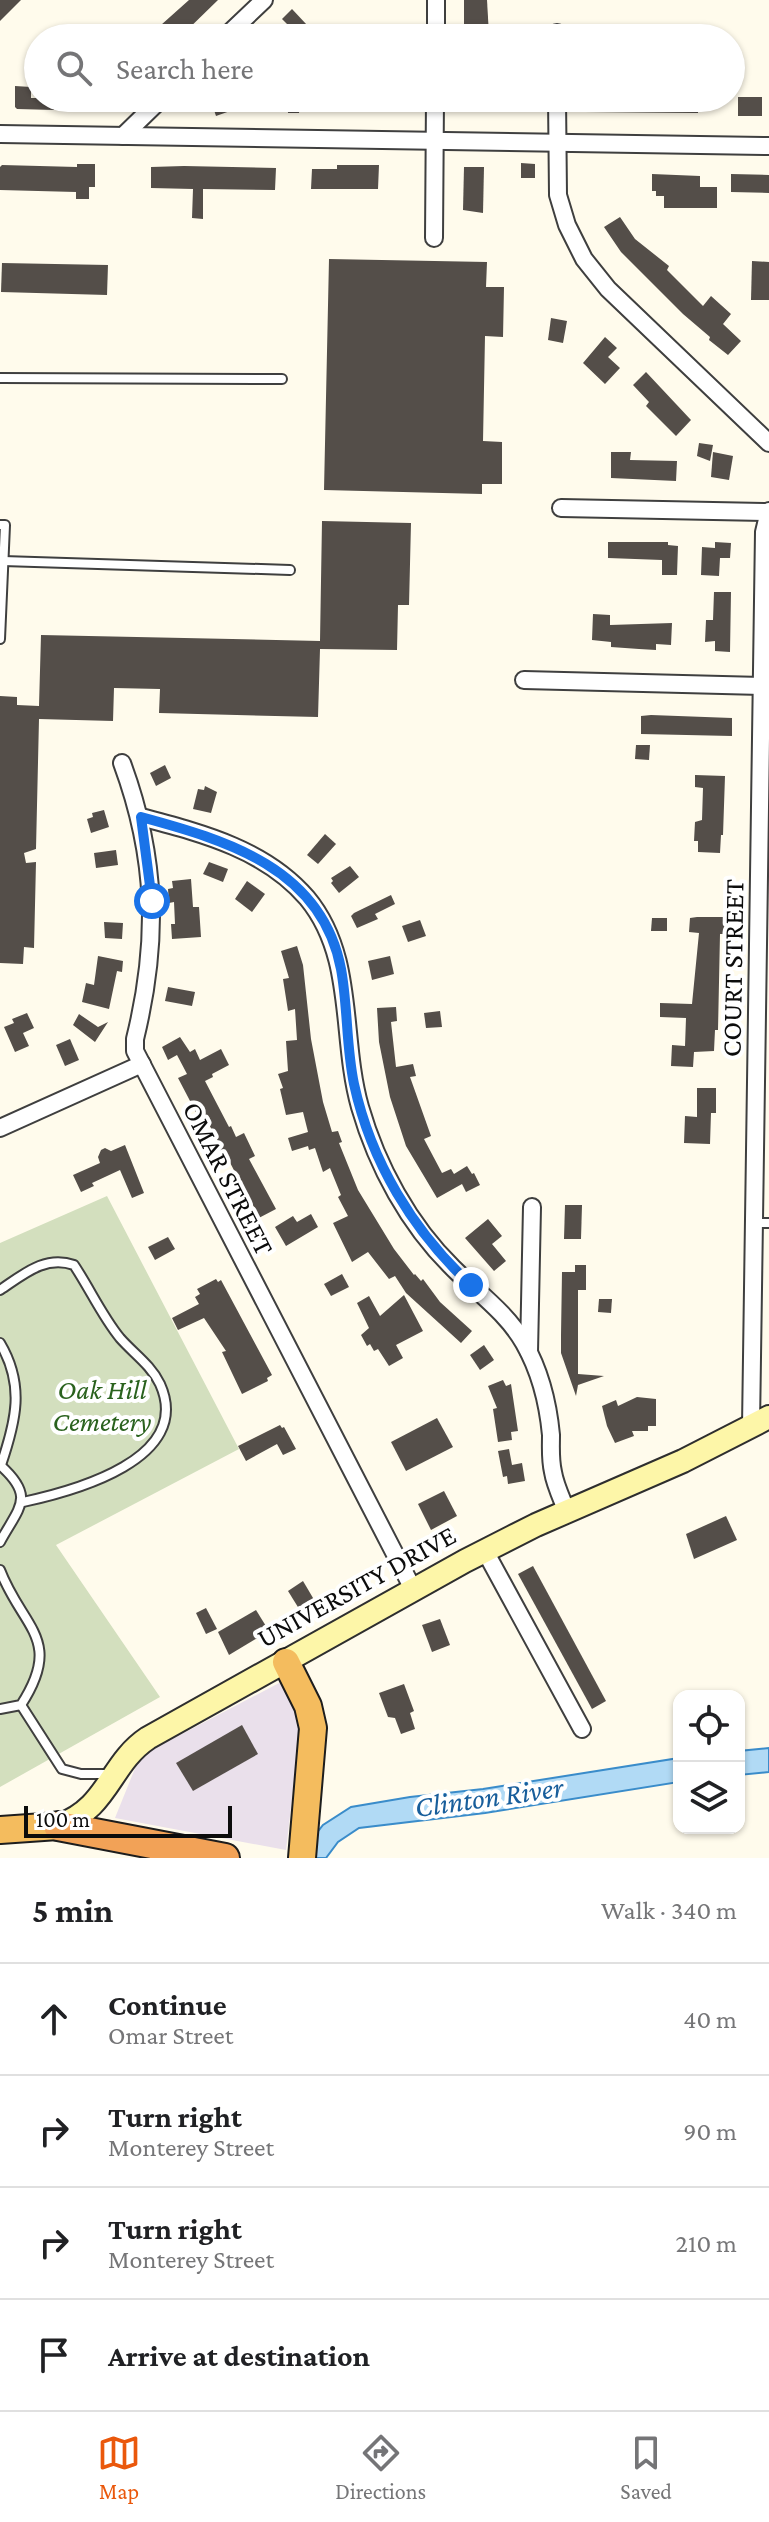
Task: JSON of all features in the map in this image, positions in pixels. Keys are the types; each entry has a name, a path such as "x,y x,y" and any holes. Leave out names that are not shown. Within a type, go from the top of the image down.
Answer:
{"highway":[{"path":"286,1662 303,1693 313,1728 302,1851"},
{"path":"58,1826 225,1858"},
{"name":"UNIVERSITY DRIVE","path":"0,1830 58,1826"}],"main road":[{"name":"UNIVERSITY DRIVE","path":"58,1826 92,1806 134,1748 148,1738 485,1551 683,1461 760,1422"}],"street":[{"path":"239,24 264,0"},
{"path":"436,0 436,24"},
{"path":"123,136 148,112"},
{"path":"434,238 435,112"},
{"path":"557,112 557,183 561,207 574,243 589,267 608,289 769,443"},
{"path":"0,134 769,146"},
{"path":"561,508 769,512"},
{"name":"COURT STREET","path":"760,1422 762,686 764,532 769,512"},
{"path":"524,680 762,686"},
{"name":"OMAR STREET","path":"122,763 141,817 150,879 152,922 149,974 134,1043 142,1064 413,1589"},
{"path":"141,817 216,838 245,851 294,884 314,908 330,935 338,957 354,1083 365,1124 403,1203 433,1246 510,1323 529,1354 544,1392 553,1472 567,1512"},
{"path":"0,1128 142,1064"},
{"path":"529,1354 532,1207"},
{"path":"485,1551 582,1729"}],"lane":[{"path":"0,378 282,379"},
{"path":"0,525 5,525 0,639"},
{"path":"3,561 290,570"},
{"path":"0,1290 49,1261 74,1265 107,1321 159,1382 164,1397 165,1416 159,1436 129,1464 84,1486 23,1502"},
{"path":"0,1343 10,1359 17,1380 10,1437 0,1465 22,1490 23,1502 0,1542"},
{"path":"0,1570 9,1594 31,1625 41,1646 38,1671 21,1705"},
{"path":"0,1709 21,1705"},
{"path":"21,1705 62,1769 81,1774 115,1774"}],"shaded area":[{"path":"281,1682 301,1722 286,1850 115,1818 140,1756"}],"green space":[{"name":"Oak Hill Cemetery","path":"107,1196 239,1449 56,1545 160,1697 0,1787 0,1243"}],"water":[{"path":"769,1748 769,1772 745,1774 745,1750"},
{"name":"Clinton River","path":"673,1759 673,1783 485,1813 359,1828 338,1842 326,1858 297,1858 323,1825 351,1807"}],"building":[{"path":"0,0 21,0 0,21"},
{"path":"189,0 218,0 193,24 162,24"},
{"path":"464,0 487,0 488,24 464,24"},
{"path":"292,9 306,24 287,24 282,19"},
{"path":"15,86 24,87 24,109 15,107"},
{"path":"745,97 762,97 762,116 738,116 738,112 745,112"},
{"path":"585,112 698,112 698,113"},
{"path":"521,163 535,164 535,178 521,178"},
{"path":"77,164 95,164 95,187 89,187 89,199 76,199 76,192 0,190 2,165 77,167"},
{"path":"337,165 379,165 378,189 311,189 312,169 337,169"},
{"path":"151,167 276,168 275,190 203,189 203,219 192,218 193,189 151,188"},
{"path":"464,167 484,167 483,213 463,210"},
{"path":"652,174 700,176 700,187 717,187 717,208 664,208 664,196 656,196 656,191 652,191"},
{"path":"731,174 769,175 769,193 731,192"},
{"path":"620,217 635,239 669,266 667,270 703,306 711,296 731,314 723,324 741,341 728,355 621,252 604,227"},
{"path":"329,259 487,262 486,287 504,287 503,337 485,336 483,441 502,442 502,484 482,484 482,494 324,490"},
{"path":"752,261 769,262 769,300 751,300"},
{"path":"2,263 108,265 107,295 1,292"},
{"path":"551,318 567,321 563,343 548,340"},
{"path":"605,337 617,348 608,357 620,368 605,384 583,363"},
{"path":"646,372 691,420 676,436 646,406 649,402 633,385"},
{"path":"699,443 713,445 710,461 697,456"},
{"path":"611,452 631,452 630,460 677,461 676,481 611,478"},
{"path":"713,452 733,456 729,480 711,477"},
{"path":"322,521 411,523 409,605 398,605 397,650 320,649 318,717 159,713 160,689 114,688 113,721 39,719 36,849 24,853 26,863 36,862 34,948 24,947 23,964 0,963 0,696 17,697 17,705 39,706 41,635 320,641"},
{"path":"608,542 668,542 668,545 678,546 677,575 662,575 662,560 608,558"},
{"path":"715,542 731,543 730,558 720,558 719,576 701,575 702,547 715,548"},
{"path":"714,592 731,592 730,652 715,651 715,641 705,642 706,620 713,620"},
{"path":"593,614 610,615 610,625 672,623 671,645 656,644 656,650 639,649 611,647 611,642 592,640"},
{"path":"641,716 732,718 732,736 641,734"},
{"path":"636,745 650,745 649,760 635,759"},
{"path":"165,765 171,778 156,786 150,773"},
{"path":"695,775 725,776 720,853 698,852 698,841 694,841 695,822 702,820 703,788 695,787"},
{"path":"205,786 217,792 211,813 193,809 198,789 204,790"},
{"path":"104,810 109,827 91,833 87,819 93,817 92,813"},
{"path":"325,834 336,844 318,864 307,855"},
{"path":"116,850 118,865 96,868 94,853"},
{"path":"209,862 228,869 223,882 203,874"},
{"path":"350,866 359,877 339,893 331,878"},
{"path":"191,879 193,907 199,907 201,937 172,939 174,902 169,903 168,889 173,888 172,881"},
{"path":"247,881 265,894 252,912 235,899"},
{"path":"391,895 395,904 375,914 378,919 357,928 351,916 354,913"},
{"path":"727,917 727,934 720,934 718,1030 715,1030 714,1051 694,1052 693,1067 671,1066 672,1045 685,1046 686,1018 660,1017 660,1003 692,1004 699,933 689,932 690,918"},
{"path":"652,918 667,918 667,931 651,931"},
{"path":"420,920 426,936 408,942 402,926"},
{"path":"104,922 123,923 122,939 105,938"},
{"path":"297,946 303,965 311,1039 332,1132 338,1131 342,1142 339,1143 358,1190 394,1249 414,1275 421,1281 423,1279 440,1302 472,1331 461,1343 406,1293 395,1276 389,1279 368,1252 352,1262 333,1223 348,1216 338,1197 341,1195 330,1168 323,1172 315,1148 309,1150 308,1146 292,1151 288,1138 308,1132 303,1112 286,1115 280,1089 283,1088 278,1074 288,1071 286,1041 297,1040 295,1009 288,1011 283,979 289,978 281,951"},
{"path":"98,956 123,961 122,972 117,971 109,1009 82,1002 86,983 94,985"},
{"path":"390,956 394,974 372,980 368,961"},
{"path":"168,987 195,992 192,1006 165,1001"},
{"path":"396,1007 397,1021 391,1022 396,1067 413,1064 416,1076 410,1077 431,1136 424,1139 442,1173 451,1169 454,1174 467,1166 474,1173 480,1185 466,1192 462,1184 437,1198 406,1146 390,1097 379,1042 377,1008"},
{"path":"440,1011 442,1027 426,1028 424,1013"},
{"path":"27,1013 34,1028 23,1033 29,1046 15,1052 4,1027 14,1023 12,1019"},
{"path":"79,1014 98,1027 108,1022 95,1042 73,1025"},
{"path":"180,1037 190,1052 195,1049 200,1060 221,1049 229,1065 205,1081 236,1137 244,1133 255,1156 249,1159 276,1209 253,1221 247,1210 254,1207 243,1187 237,1189 232,1179 237,1176 226,1155 222,1157 217,1146 220,1145 205,1117 200,1120 178,1078 187,1074 177,1055 168,1060 162,1047"},
{"path":"70,1039 79,1060 65,1066 56,1045"},
{"path":"697,1088 716,1088 716,1113 711,1113 710,1144 684,1143 685,1116 697,1117"},
{"path":"125,1145 144,1193 132,1198 120,1170 92,1183 94,1186 81,1192 73,1175 100,1163 98,1157 101,1150 111,1151"},
{"path":"565,1205 582,1205 581,1239 564,1239"},
{"path":"311,1214 318,1227 286,1246 275,1227 293,1216 297,1222"},
{"path":"488,1219 502,1236 492,1244 506,1261 494,1271 465,1238"},
{"path":"168,1237 175,1249 155,1260 148,1247"},
{"path":"575,1265 586,1265 586,1290 578,1290 578,1374 604,1376 578,1385 576,1396 561,1353 562,1272 575,1272"},
{"path":"342,1274 349,1287 331,1296 324,1284"},
{"path":"216,1279 218,1282 221,1280 272,1375 267,1378 268,1381 242,1394 222,1352 226,1351 204,1318 178,1330 172,1318 199,1304 195,1297 200,1294 197,1289"},
{"path":"404,1295 423,1331 396,1345 403,1358 389,1366 378,1349 374,1351 370,1344 367,1346 361,1335 369,1328 357,1303 369,1296 380,1316"},
{"path":"599,1299 612,1299 611,1313 598,1312"},
{"path":"484,1345 494,1360 480,1370 470,1355"},
{"path":"503,1380 506,1386 511,1384 518,1431 511,1432 512,1440 498,1442 493,1409 497,1408 488,1386"},
{"path":"637,1397 656,1399 656,1426 648,1426 648,1431 632,1431 634,1436 615,1443 602,1406 616,1400 618,1406"},
{"path":"437,1418 453,1447 406,1471 391,1442"},
{"path":"280,1425 296,1449 283,1455 277,1444 246,1461 238,1446"},
{"path":"509,1449 512,1465 522,1463 525,1481 508,1484 507,1476 503,1477 498,1451"},
{"path":"444,1491 457,1516 431,1530 418,1504"},
{"path":"726,1516 737,1540 694,1559 686,1534"},
{"path":"533,1566 606,1701 592,1709 518,1574"},
{"path":"303,1581 316,1603 301,1612 288,1591"},
{"path":"206,1608 217,1629 206,1634 196,1613"},
{"path":"256,1610 269,1631 229,1655 218,1632"},
{"path":"440,1619 450,1645 432,1652 422,1625"},
{"path":"404,1684 414,1711 410,1713 415,1729 401,1734 395,1718 388,1717 379,1693"},
{"path":"242,1725 258,1754 193,1791 176,1763"}],"route":[{"path":"152,901 141,817 235,846 294,884 305,897 326,927 338,957 354,1083 378,1156 422,1232 471,1285"}]}
